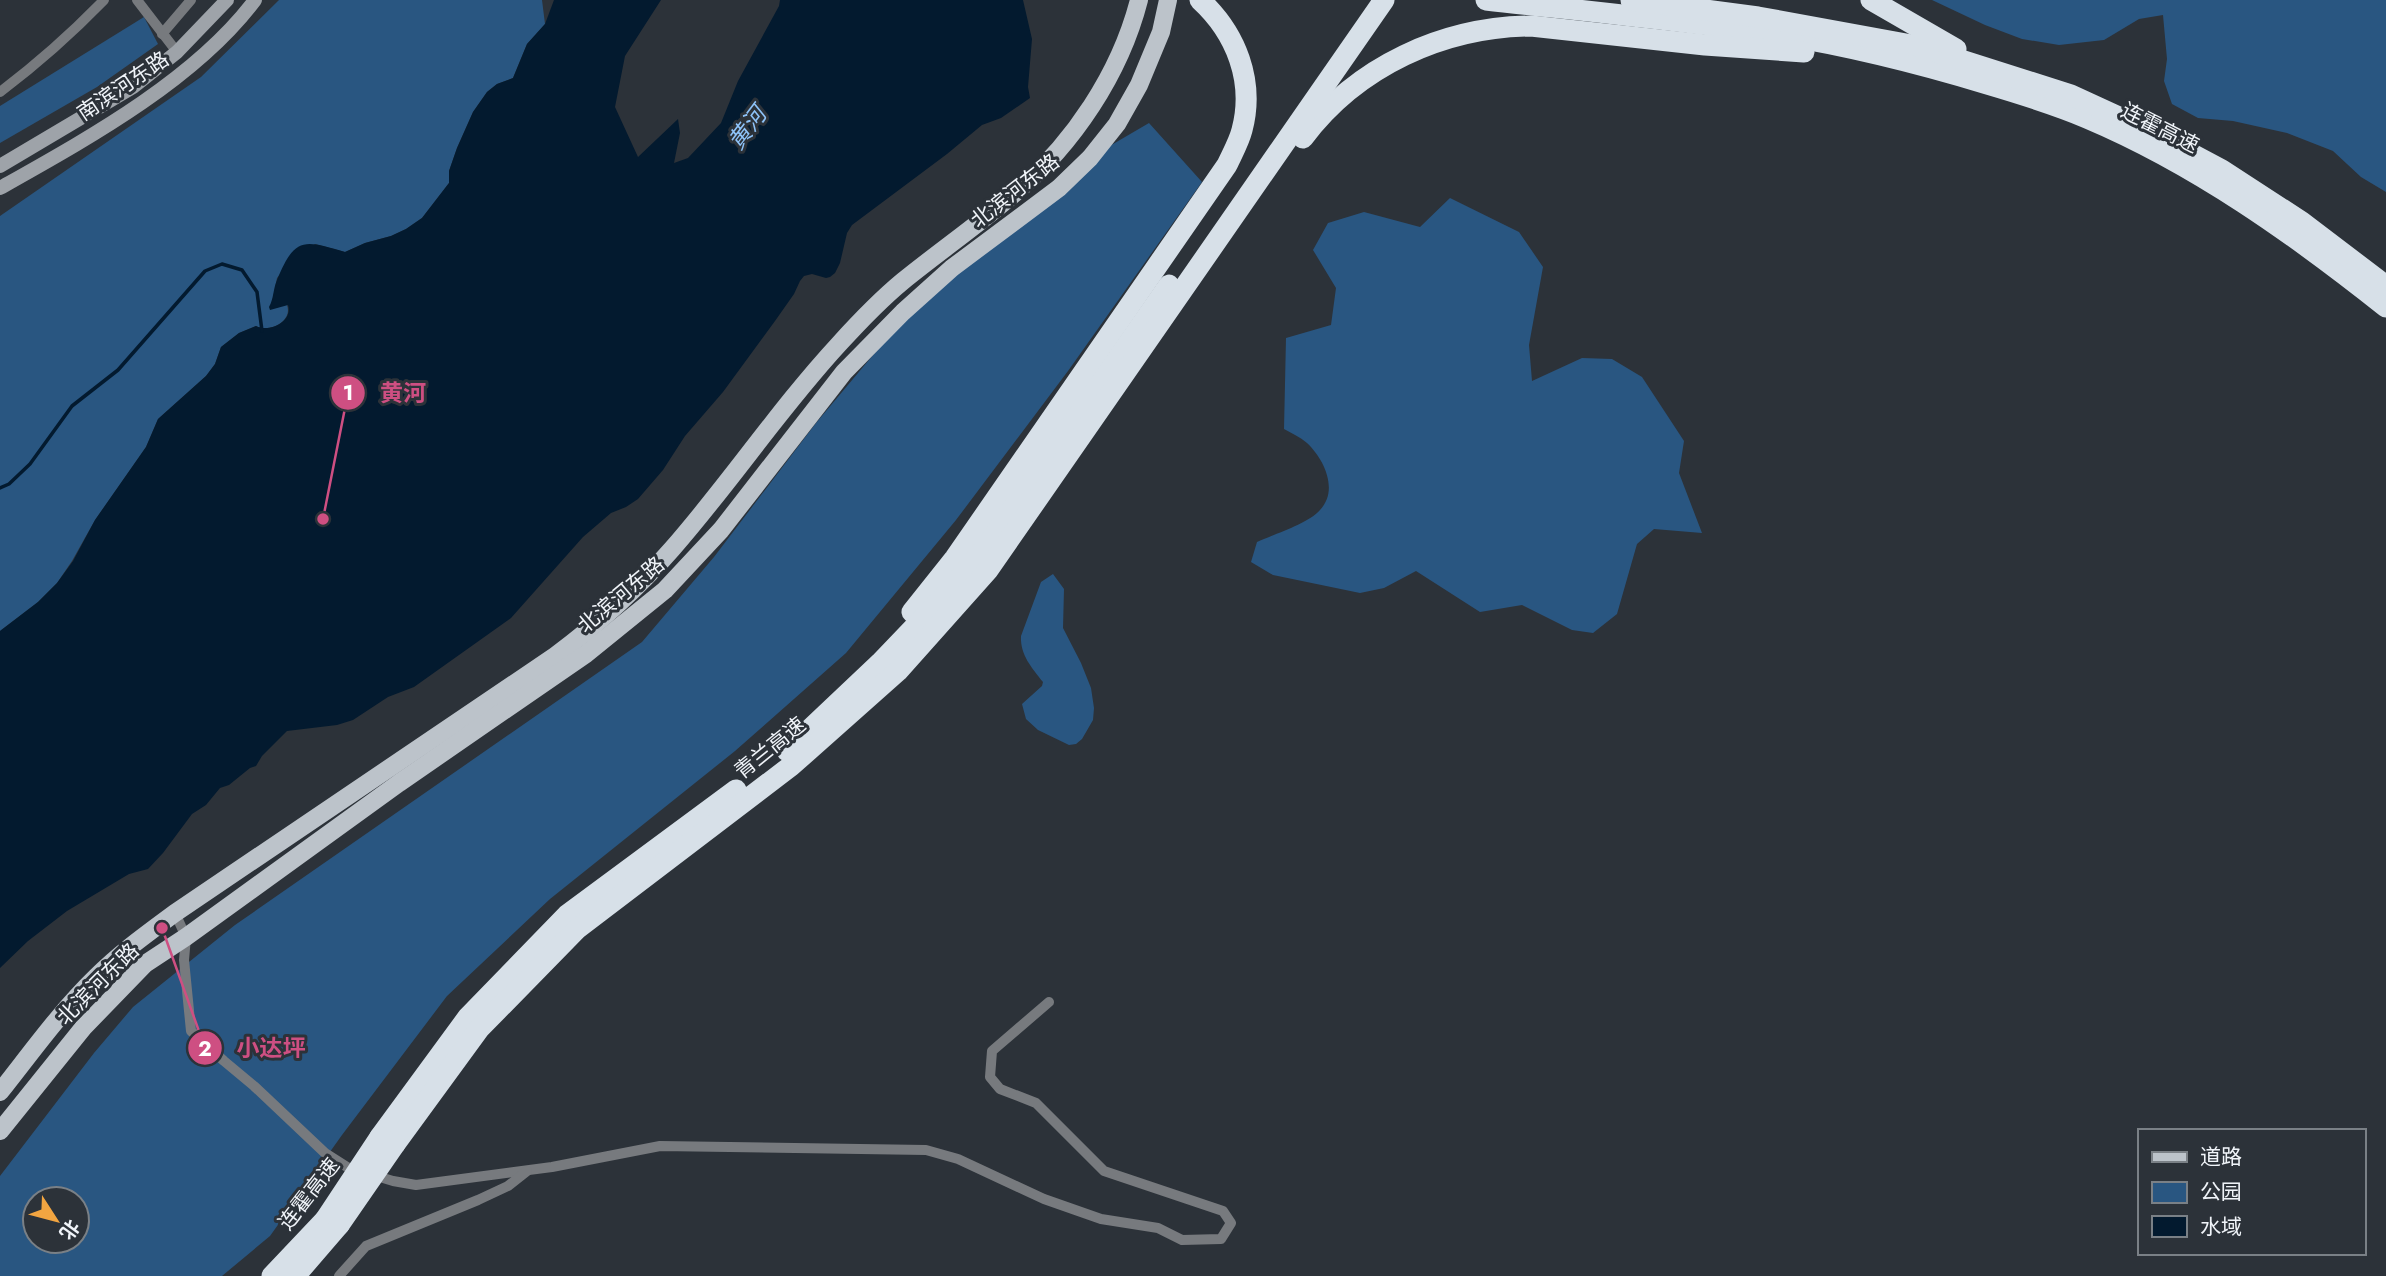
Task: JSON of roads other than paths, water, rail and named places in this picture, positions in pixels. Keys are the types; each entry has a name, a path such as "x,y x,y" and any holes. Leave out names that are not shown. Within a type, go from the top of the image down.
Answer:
{"highway":[{"path":"853,688 947,593 988,544 1366,12 1384,0"},
{"path":"1486,0 1757,32 1880,55"},
{"path":"1631,0 1758,17 1917,46 2011,76"},
{"path":"1871,0 2011,76"},
{"path":"853,688 955,558 1227,165 1242,131 1247,102 1242,62 1230,36 1204,4"},
{"path":"1139,354 1366,12"},
{"path":"1139,354 1314,123 1339,97 1372,72 1415,49 1466,33 1506,26 1531,26 1705,45 1880,55"},
{"name":"连霍高速","path":"1880,55 2037,99 2088,118 2151,149 2214,184 2292,236 2386,307"},
{"name":"连霍高速","path":"2011,76 2071,95 2145,129 2222,170 2302,222 2386,286"},
{"name":"青兰高速","path":"388,1141 479,1029 576,929 791,765 898,671 988,570 1139,354"},
{"name":"青兰高速","path":"388,1141 467,1017 567,915 783,754 853,688"},
{"name":"连霍高速","path":"295,1276 388,1141"},
{"name":"连霍高速","path":"272,1276 332,1223"}],"main road":[{"name":"南滨河东路","path":"0,166 133,87 177,52 227,0"},
{"name":"南滨河东路","path":"0,188 141,103 211,47 256,0"},
{"name":"北滨河东路","path":"0,1092 78,995 124,951 175,913 555,656 597,623 636,587 673,548 818,368 858,323 901,283 1015,193 1063,144 1090,107 1115,64 1139,0"},
{"name":"北滨河东路","path":"0,1131 83,1028 145,964 586,654 665,590 721,530 844,372 902,312 952,268 1059,188 1090,158 1117,124 1139,85 1161,32 1168,0"}],"street":[{"path":"0,92 24,74 104,0"},
{"path":"136,0 177,52"},
{"path":"162,34 191,0"},
{"path":"175,913 186,937 184,960 191,1031 325,1153 347,1167 415,1185 529,1169 660,1146 926,1150 958,1159 1044,1199 1101,1219 1158,1228 1182,1241 1220,1239 1231,1223 1223,1212 1189,1198 1104,1171 1036,1103 1000,1089 990,1077 992,1051 1049,1002"},
{"path":"339,1276 366,1246 508,1186 529,1169"}],"water":[{"path":"554,0 661,0 625,56 615,107 638,157 678,119 680,133 674,163 688,158 721,123 738,81 780,0 1023,0 1032,39 1028,87 1030,98 1001,118 982,125 852,225 835,273 826,278 812,274 804,276 775,321 723,392 685,436 663,470 638,499 611,513 583,537 511,618 414,687 388,697 353,720 337,725 287,731 262,756 256,766 229,785 220,788 206,805 192,814 148,869 129,874 67,911 28,941 0,968 0,631 38,602 57,583 73,561 95,520 146,447 158,419 206,376 215,364 221,347 239,333 256,326 274,327 284,321 289,311 288,305 270,310 269,307 289,255 302,245 310,244 345,252 391,236 422,218 449,183 449,171 473,112 487,92 497,84 513,78 527,44 545,24"}],"waterway":[{"path":"0,488 9,484 30,464 72,406 118,370 205,271 222,264 242,270 257,292 262,331"}],"place":[{"name":"黄河","path":"323,519"},
{"name":"小达坪","path":"162,928"}]}
